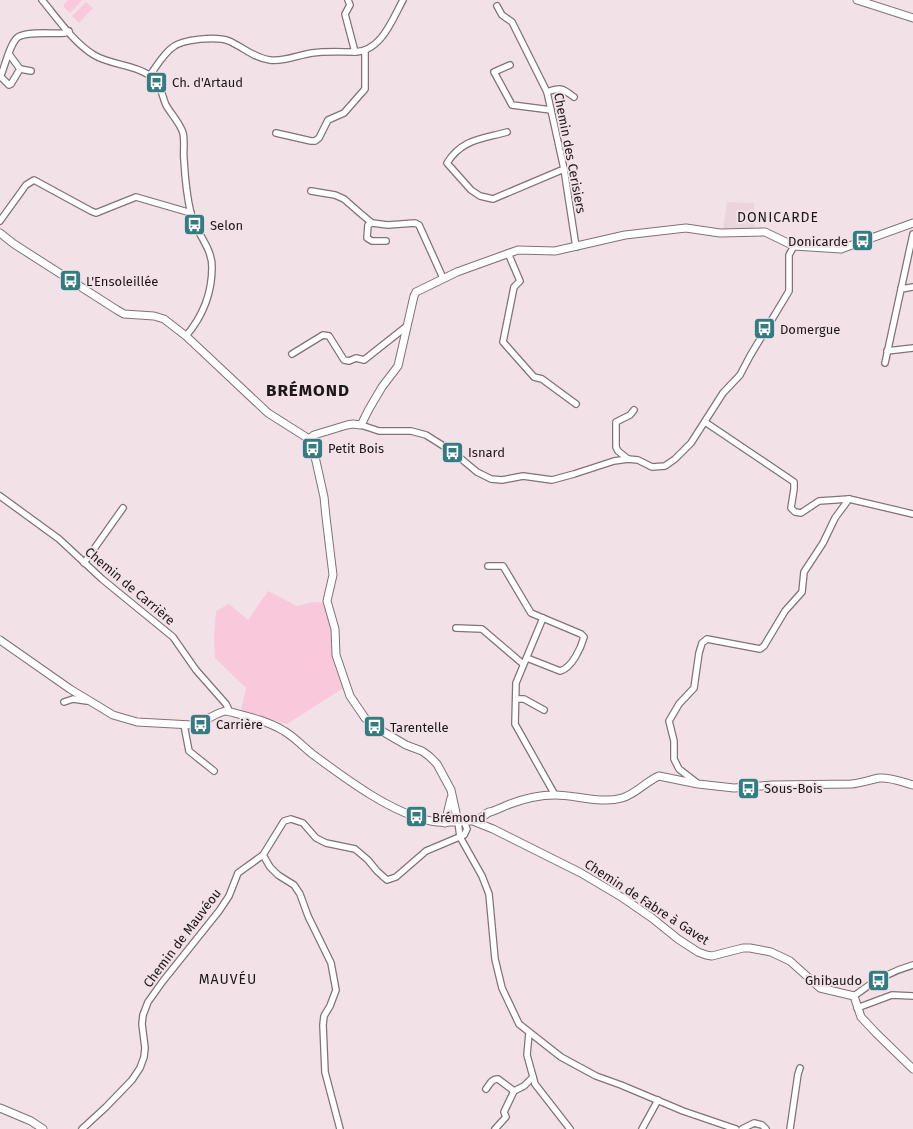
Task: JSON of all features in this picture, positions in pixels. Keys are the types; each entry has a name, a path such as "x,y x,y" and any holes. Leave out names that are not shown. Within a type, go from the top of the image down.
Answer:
{"street":[{"path":"42,0 68,31 94,55 150,75 157,82 165,103 183,133 184,160 191,213 194,225 209,250 212,272 208,301 202,313 186,336"},
{"path":"348,0 350,5 345,14 355,52"},
{"path":"150,75 173,46 203,38 228,41 259,58 271,61 285,60 311,53 365,51 374,47 387,30 403,0"},
{"path":"857,0 913,18"},
{"name":"Chemin des Cerisiers","path":"497,6 502,15 512,22 547,92 564,169 576,247"},
{"path":"20,69 9,85 1,77 12,44 17,38 24,34 65,33 68,31"},
{"path":"276,133 311,141 315,141 319,138 328,120 344,113 365,89 365,51"},
{"path":"9,54 20,69 31,71"},
{"path":"510,65 494,72 512,105 551,110"},
{"path":"547,92 558,88 563,89 574,98"},
{"path":"507,132 465,144 453,154 447,163 471,190 480,196 493,199 564,169"},
{"path":"0,221 26,185 34,180 91,211 102,211 136,197 191,213"},
{"path":"311,191 335,195 344,199 372,223 415,223 419,225 443,278"},
{"path":"372,223 368,225 367,238 372,241 386,241"},
{"path":"361,425 382,387 398,366 416,292 457,272 518,250 555,251 625,235 686,228 720,233 765,232 794,246 845,249 877,235 913,223"},
{"path":"0,233 14,244 124,314 159,317 186,336 268,413 309,438 324,497 332,575 327,601 335,629 336,654 350,696 366,718 376,727 406,745 429,756 437,764 450,790 461,821 460,837 482,876 489,894 495,960 502,988 519,1024 561,1057 596,1076 683,1111 736,1129"},
{"path":"885,363 913,234"},
{"path":"309,438 353,424 379,431 411,431 426,435 453,452 477,472 491,479 502,480 523,476 552,480 614,460 628,458 638,460 652,467 665,466 685,451 723,393 740,375 754,349 788,294 790,288 789,255 794,246"},
{"path":"508,254 520,281 514,287 503,342 534,377 542,379 576,404"},
{"path":"901,290 913,287"},
{"path":"292,354 323,335 329,336 344,360 349,361 356,358 364,360 408,326"},
{"path":"887,351 913,348"},
{"path":"628,458 618,451 616,447 616,422 630,415 634,410"},
{"path":"705,422 794,482 791,508 795,512 801,513 819,501 849,499 913,514"},
{"name":"Chemin de Carrière","path":"0,496 59,539 102,580 174,637 196,670 226,704 228,708 227,711"},
{"path":"698,784 679,769 674,759 674,741 669,721 679,704 694,688 699,653 702,643 707,639 760,649 764,646 784,611 802,592 804,572 823,543 835,518 849,499"},
{"path":"84,563 123,508"},
{"path":"488,566 503,566 531,613 581,634 584,637 570,666 565,670 560,671 527,658"},
{"path":"543,618 516,683 515,724 555,795"},
{"path":"456,628 482,629 523,664"},
{"path":"0,640 70,689 113,715 137,722 184,725 200,724 220,712 227,711 284,730 321,761 368,793 383,802 416,817 432,821 445,823 477,818 525,800 555,795 614,800 635,793 654,778 659,776 698,784 734,788 773,785 851,784 884,778 890,778 913,785"},
{"path":"70,689 64,702 76,698 90,702"},
{"path":"516,699 524,699 544,710"},
{"path":"184,725 189,751 214,772"},
{"path":"445,823 450,804 450,790"},
{"name":"Chemin de Fabre à Gavet","path":"477,818 493,829 569,866 599,884 652,918 678,939 698,952 712,956 743,948 771,952 790,961 820,988 854,996"},
{"name":"Chemin de Mauvéou","path":"82,1129 132,1080 140,1068 144,1057 145,1048 142,1024 143,1015 148,1002 219,911 229,896 238,873 263,855 284,821 291,819 303,823 316,838 355,849 387,880 396,878 426,850 460,837"},
{"path":"263,855 270,867 294,885 300,894 308,916 331,963 336,990 330,1006 324,1016 325,1072 340,1129"},
{"path":"913,966 902,968 878,980 854,996 861,1017 913,1069"},
{"path":"857,1008 892,995 913,996"},
{"path":"529,1032 527,1055 535,1084 570,1129"},
{"path":"790,1129 800,1068"},
{"path":"495,1129 506,1118 504,1112 514,1091 524,1086 533,1077"},
{"path":"486,1089 495,1078 514,1091"},
{"path":"642,1129 658,1100"},
{"path":"0,1108 35,1129"},
{"path":"11,1114 43,1129"},
{"path":"743,1129 754,1123 762,1125 766,1129"}],"shaded area":[{"path":"68,0 82,0 70,13 63,6"},
{"path":"86,2 93,8 79,23 72,16"},
{"path":"727,202 754,203 755,230 723,230"},
{"path":"268,591 297,606 313,602 326,603 345,687 287,724 241,711 246,688 215,658 214,636 216,611 229,604 248,620"}],"place":[{"name":"Ch. d'Artaud","path":"157,82"},
{"name":"Selon","path":"194,225"},
{"name":"Donicarde","path":"863,241"},
{"name":"L'Ensoleillée","path":"71,281"},
{"name":"Domergue","path":"765,329"},
{"name":"Petit Bois","path":"312,448"},
{"name":"Isnard","path":"453,452"},
{"name":"Carrière","path":"200,724"},
{"name":"Tarentelle","path":"375,727"},
{"name":"Sous-Bois","path":"748,788"},
{"name":"Brémond","path":"416,817"},
{"name":"Ghibaudo","path":"878,980"}],"district":[{"name":"DONICARDE","path":"778,217"},
{"name":"BRÉMOND","path":"308,390"},
{"name":"MAUVÉU","path":"228,979"}]}
